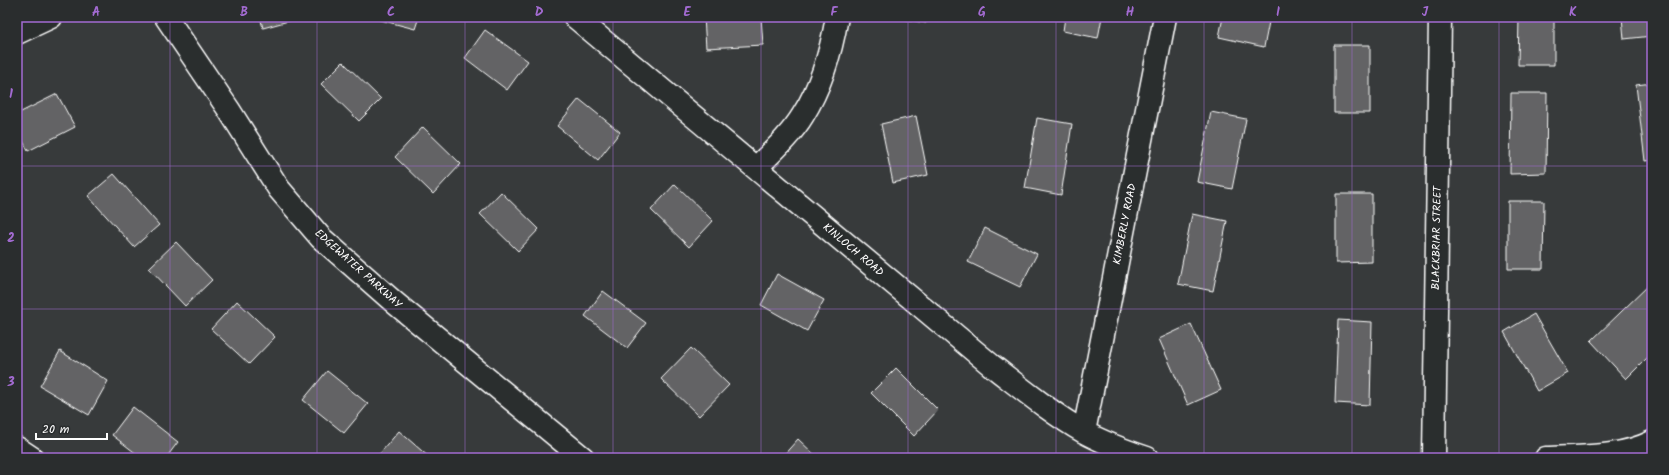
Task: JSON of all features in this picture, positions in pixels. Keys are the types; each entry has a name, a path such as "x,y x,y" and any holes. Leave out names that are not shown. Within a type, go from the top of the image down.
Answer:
{"street":[{"path":"17,33 51,17"},
{"name":"EDGEWATER PARKWAY","path":"166,17 229,110 279,189 321,238 395,303 583,458"},
{"name":"KINLOCH ROAD","path":"575,17 991,365 1033,397 1084,432 1120,449 1147,458"},
{"path":"756,168 803,116 819,86 828,61 837,17"},
{"name":"KIMBERLY ROAD","path":"1084,432 1165,17"},
{"name":"BLACKBRIAR STREET","path":"1434,458 1440,17"},
{"path":"1546,458 1589,456 1617,452 1652,442"},
{"path":"17,448 32,458"}],"building":[{"path":"260,17 303,17 263,28"},
{"path":"369,17 419,17 415,29"},
{"path":"704,17 761,17 763,45 706,48"},
{"path":"891,17 927,17 926,23"},
{"path":"1065,17 1102,17 1098,38 1063,31"},
{"path":"1223,17 1270,17 1264,47 1219,37"},
{"path":"1519,17 1554,17 1554,65 1518,65"},
{"path":"1622,17 1652,17 1652,36 1624,39"},
{"path":"485,30 528,61 507,90 465,58"},
{"path":"1334,45 1370,45 1370,113 1334,113"},
{"path":"343,62 381,99 359,121 321,84"},
{"path":"1652,83 1652,160 1645,161 1636,85"},
{"path":"1511,93 1547,93 1546,173 1510,174"},
{"path":"57,94 75,127 28,151 17,129 17,114"},
{"path":"579,99 620,132 598,160 557,126"},
{"path":"1211,112 1246,119 1232,189 1197,182"},
{"path":"916,116 928,175 893,183 881,124"},
{"path":"1037,118 1072,124 1061,195 1025,188"},
{"path":"423,127 461,164 433,194 395,157"},
{"path":"114,174 159,225 134,247 88,196"},
{"path":"675,184 713,221 689,247 651,210"},
{"path":"501,192 539,229 518,251 480,214"},
{"path":"1336,194 1372,194 1372,262 1336,263"},
{"path":"1650,195 1652,195 1652,219"},
{"path":"1508,201 1544,201 1543,269 1508,269"},
{"path":"1192,214 1227,221 1213,291 1178,284"},
{"path":"985,228 1037,254 1020,287 968,262"},
{"path":"176,242 212,280 185,306 149,268"},
{"path":"777,274 824,300 807,331 761,305"},
{"path":"1652,282 1652,353 1626,379 1591,341"},
{"path":"603,291 646,323 627,348 585,316"},
{"path":"237,301 275,337 249,364 211,329"},
{"path":"1534,314 1568,373 1537,391 1504,332"},
{"path":"1338,320 1372,322 1370,405 1335,403"},
{"path":"1191,324 1221,390 1188,405 1159,339"},
{"path":"691,348 729,385 699,416 661,379"},
{"path":"60,351 108,381 89,415 40,386"},
{"path":"896,368 938,410 914,436 871,393"},
{"path":"327,371 368,404 344,433 303,400"},
{"path":"133,407 178,442 166,458 142,458 112,435"},
{"path":"399,431 430,458 376,458"},
{"path":"798,439 818,458 781,458"}]}
